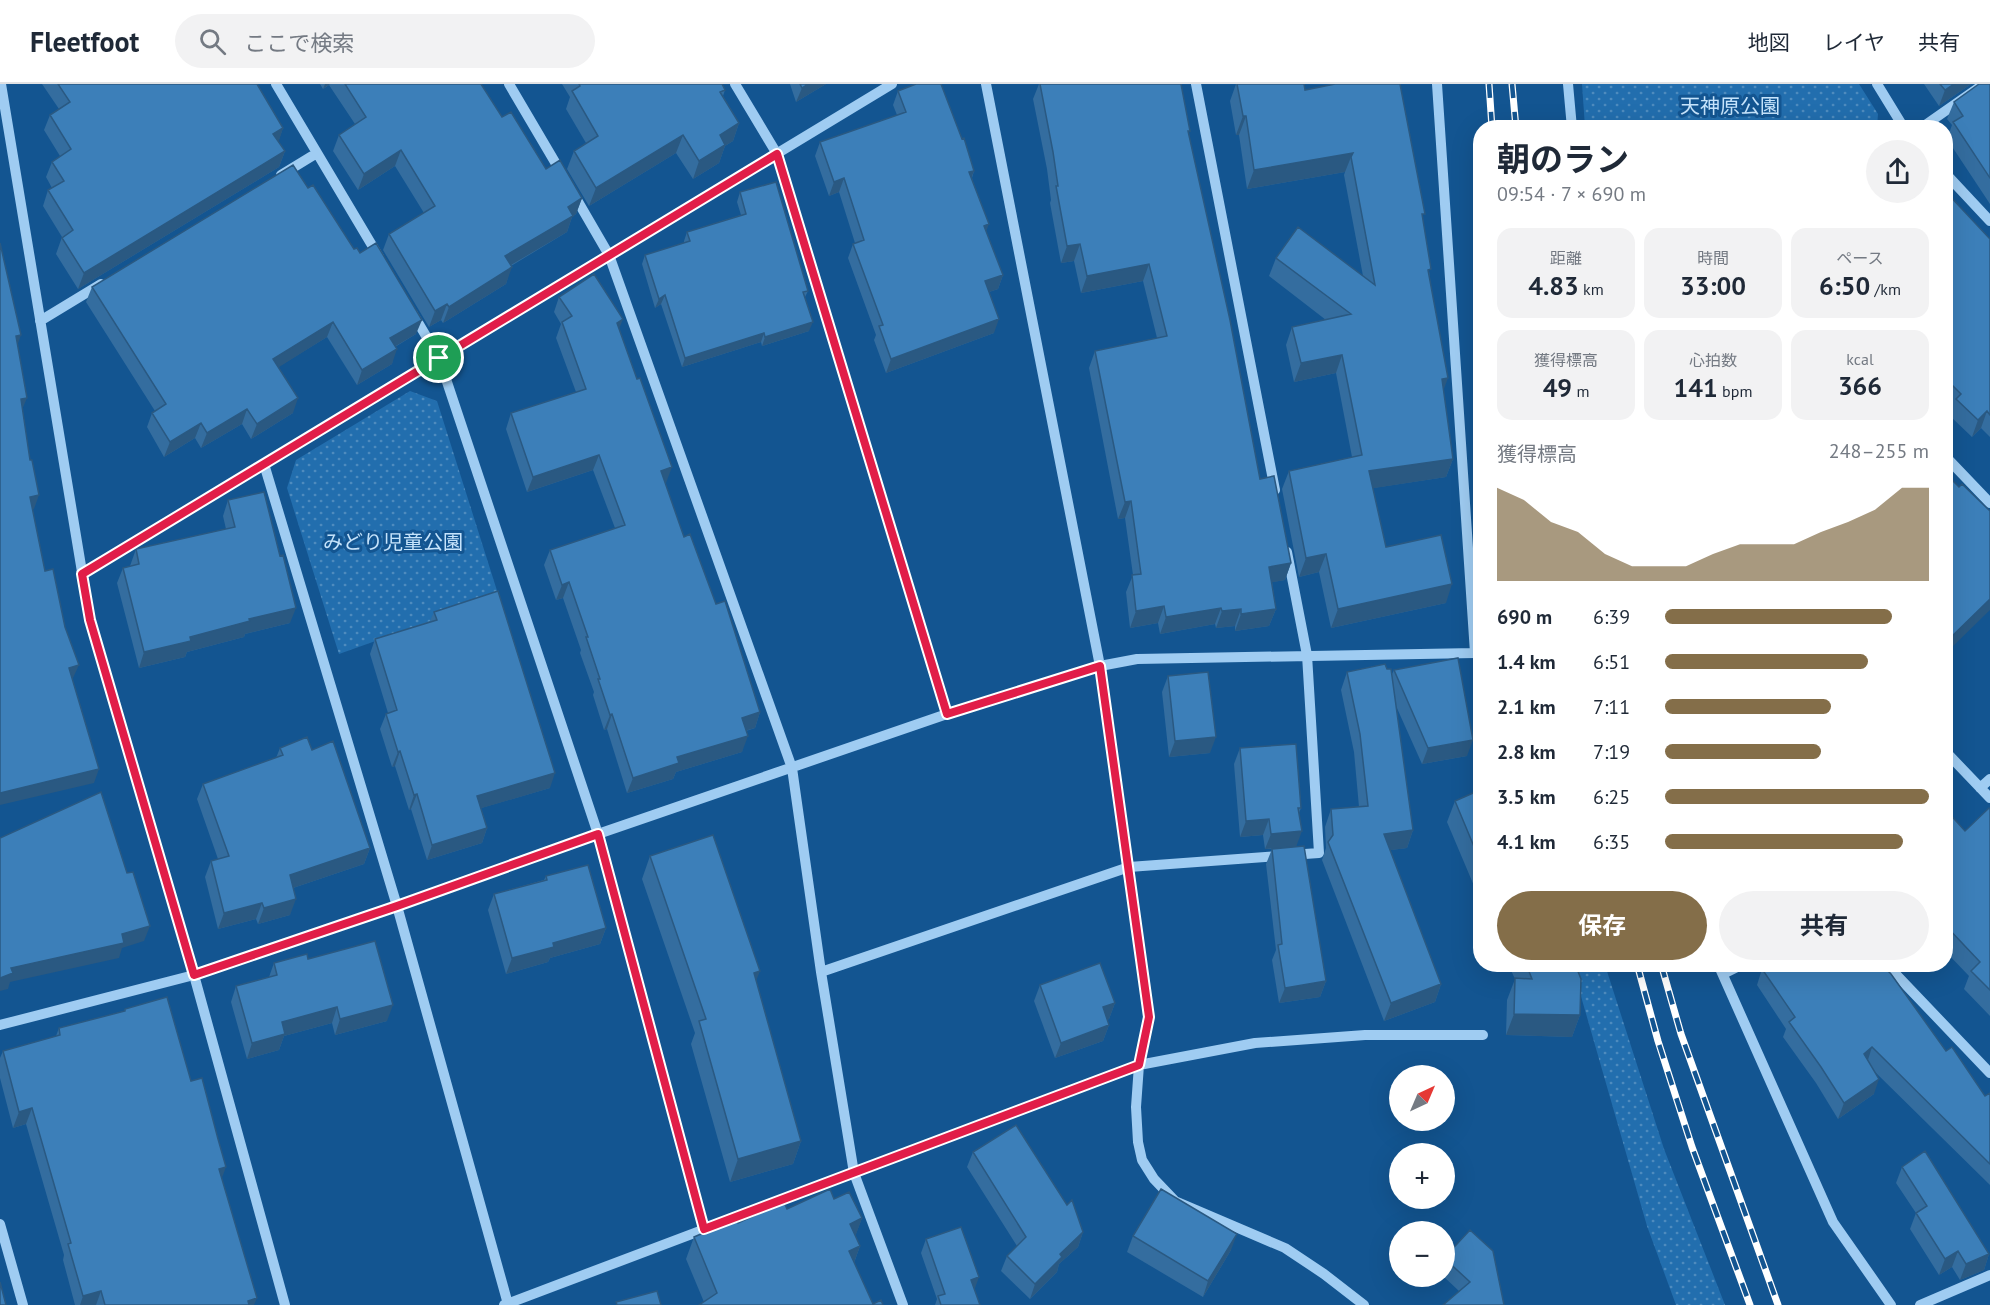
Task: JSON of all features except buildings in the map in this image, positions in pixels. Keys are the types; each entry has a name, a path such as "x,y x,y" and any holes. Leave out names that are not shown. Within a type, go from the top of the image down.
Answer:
{"street":[{"path":"1,84 90,620 194,975 285,1305"},
{"path":"276,84 384,266"},
{"path":"509,84 609,255 792,768 821,972 854,1173 903,1305"},
{"path":"735,84 777,154 947,714"},
{"path":"82,574 892,84"},
{"path":"986,84 1100,666 1130,867 1149,1017 1139,1065 1136,1107 1138,1142 1142,1160 1154,1179 1175,1201 1285,1248 1364,1305"},
{"path":"1196,84 1278,504"},
{"path":"1437,84 1473,623"},
{"path":"1568,84 1571,120"},
{"path":"1877,84 1899,120"},
{"path":"1932,120 1984,84"},
{"path":"268,183 317,153"},
{"path":"1953,181 1990,221"},
{"path":"40,321 109,279"},
{"path":"408,307 439,358 598,834 704,1229"},
{"path":"264,464 397,906 506,1304 1139,1065 1255,1043 1365,1035 1483,1035"},
{"path":"1953,464 1990,503"},
{"path":"821,972 1130,867 1319,853 1307,655 1284,539"},
{"path":"0,1025 194,975 947,714 1100,666 1137,658 1473,653"},
{"path":"1953,759 1990,798"},
{"path":"1980,788 1990,779"},
{"path":"1722,972 1833,1222 1891,1305"},
{"path":"1894,972 1990,1073"},
{"path":"0,1224 2,1240 23,1305"},
{"path":"1920,1305 1990,1275"}],"green space":[{"name":"天神原公園","path":"1582,84 1859,84 1878,114 1878,120 1585,120"},
{"name":"みどり児童公園","path":"410,391 437,401 499,597 339,654 287,488 296,460"},
{"path":"1574,972 1607,972 1664,1149 1725,1305 1676,1305 1647,1226"}],"railway":[{"path":"1489,84 1491,120"},
{"path":"1512,84 1515,120"},
{"path":"1639,972 1658,1041 1692,1147 1750,1305"},
{"path":"1663,972 1681,1034 1778,1305"}],"route":[{"path":"777,154 947,714 1100,666 1130,867 1149,1017 1139,1065 704,1229 598,834 194,975 90,620 82,574 439,358 777,154"}]}
